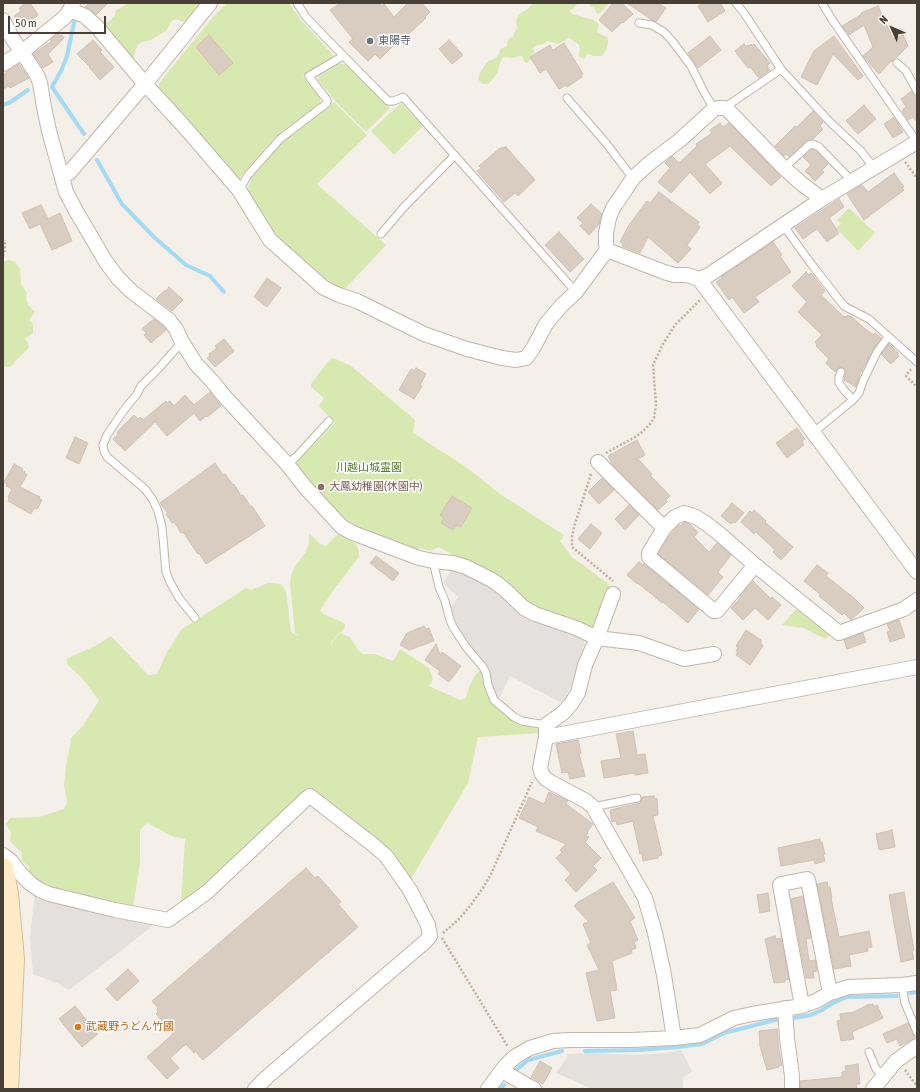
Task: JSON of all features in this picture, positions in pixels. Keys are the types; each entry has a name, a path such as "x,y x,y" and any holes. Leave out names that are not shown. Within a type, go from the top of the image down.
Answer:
{"street":[{"path":"62,177 69,173 145,84 210,3"},
{"path":"3,64 22,52 65,17 72,7 97,27 145,84 239,190 270,240 324,288 357,301 424,334 467,349 502,358 516,360 526,358 546,324 561,306 576,292 607,250 606,233 609,218 613,208 634,178 651,162 719,109 733,114 784,168 822,199"},
{"path":"3,20 12,38 37,74 49,130 66,192 106,262 118,278 131,291 169,320 176,329 182,342 196,364 342,527 353,533 419,558 433,562 453,563 466,567 492,580 503,588 524,608 535,614 576,628 597,638 639,644 684,659 714,654"},
{"path":"607,250 674,275 687,275 699,278 709,275 822,199 917,142"},
{"path":"699,278 917,572"},
{"path":"598,462 664,528"},
{"path":"755,565 717,611 714,611 649,557 649,553 664,528 675,517 684,513 696,517 722,536 755,565 839,633 904,609 917,600"},
{"path":"613,594 597,638 585,665 578,693 571,704 546,731 540,768 546,779 593,806 645,898 655,933 664,975 674,1038"},
{"path":"546,731 917,667"},
{"path":"3,855 11,861 30,884 49,894 115,910 168,920 206,894 310,796 386,856 410,890 428,925 430,936 255,1089"},
{"path":"3,868 8,894 14,959 8,1089"},
{"path":"802,1006 780,885 782,884 808,880 830,993"},
{"path":"488,1089 514,1057 530,1048 553,1042 570,1040 674,1038 700,1035 734,1018 802,1006 816,1001 830,993 849,987 917,983"},
{"path":"785,1008 792,1089"},
{"path":"873,1089 896,1061 917,1046"},
{"path":"502,1071 534,1089"}],"lane":[{"path":"297,3 306,17 388,101 394,101 403,97 576,292"},
{"path":"736,3 781,69 829,121 856,147 874,168"},
{"path":"822,3 917,142"},
{"path":"640,24 652,25 664,32 691,66 704,92 719,109 781,69"},
{"path":"239,190 248,175 280,138 327,103 327,100 309,76 343,56"},
{"path":"897,63 906,71 917,91"},
{"path":"567,98 634,178"},
{"path":"784,168 809,145 813,144 819,147 852,181"},
{"path":"381,234 404,207 455,155"},
{"path":"783,225 844,306 869,319 917,362"},
{"path":"814,432 853,400 859,393 877,352 888,337"},
{"path":"182,342 141,386 137,394 107,435 103,445 107,457 145,489 153,500 158,511 162,527 166,572 179,598 195,618"},
{"path":"841,372 839,383 853,400"},
{"path":"287,464 296,457 329,422"},
{"path":"433,562 439,587 445,600 453,627 483,667 494,700 514,717 546,731"},
{"path":"593,806 637,798"},
{"path":"902,985 905,1002 917,1032"},
{"path":"869,1052 876,1069 884,1076"}],"path":[{"path":"899,153 917,178"},
{"path":"3,256 5,240"},
{"path":"613,594 614,582 572,547 574,527 592,471 598,462 606,452 644,431 654,418 656,405 653,365 663,344 675,325 709,292"},
{"path":"917,362 906,376 917,387"},
{"path":"514,1057 440,934 458,920 483,888 491,874 540,768"},
{"path":"896,1061 917,1086"}],"green space":[{"path":"127,3 201,3 185,22 175,19 171,22 166,31 151,40 142,42 137,46 132,62 104,27 106,23 115,15 116,10"},
{"path":"227,3 289,3 301,20 332,54 333,57 303,76 320,97 320,103 274,138 239,179 159,93 159,83 213,17"},
{"path":"533,3 578,3 569,11 572,14 594,20 599,25 597,32 608,38 606,50 602,56 587,54 584,59 578,56 580,50 579,45 569,38 558,44 548,41 533,48 535,53 530,56 531,59 526,63 523,57 520,56 513,58 502,58 498,71 493,79 488,84 482,84 478,79 481,71 488,61 496,58 500,49 506,47 509,38 513,37 518,28 516,23 517,18"},
{"path":"589,3 609,3 599,14 590,6"},
{"path":"338,64 346,64 390,108 366,132 336,102 318,80 319,76"},
{"path":"334,102 367,135 317,184 386,245 343,291 325,283 272,235 246,195 252,177 282,143"},
{"path":"401,103 423,126 394,155 371,131"},
{"path":"849,208 875,233 858,251 836,228 841,224 837,220"},
{"path":"8,260 15,262 20,269 21,284 27,293 27,302 35,312 29,320 33,324 33,333 25,339 29,347 13,365 9,367 3,366 3,262"},
{"name":"川越山城霊園","path":"333,358 350,365 415,420 413,433 466,467 500,494 564,535 560,541 572,557 610,585 592,629 534,610 460,559 439,547 430,551 420,548 416,549 368,534 345,522 293,466 335,423 319,406 324,398 311,387 311,384 330,359"},
{"path":"339,533 356,544 359,551 359,557 320,610 323,614 344,623 345,626 342,632 339,633 331,642 331,647 332,642 340,633 350,637 358,650 363,654 375,654 393,661 400,649 429,668 433,679 429,686 460,700 466,698 474,677 479,671 484,671 498,699 507,704 514,713 530,726 538,729 541,733 478,737 468,783 411,879 388,851 356,822 309,789 203,889 181,903 185,839 174,837 147,823 140,830 140,863 133,908 52,889 40,883 29,871 29,867 22,861 22,853 10,841 11,833 6,824 10,818 39,817 64,809 67,802 64,785 71,738 83,726 99,700 81,677 68,665 66,659 97,645 111,636 148,675 157,674 167,652 182,629 246,588 251,590 268,583 281,584 286,591 291,632 299,636 295,633 290,583 291,575 305,553 309,543 310,534 320,544 326,546"},
{"path":"799,606 832,633 825,639 804,628 782,625"}],"shaded area":[{"path":"452,569 489,586 531,621 559,627 583,639 585,644 577,664 572,684 567,694 568,702 566,705 510,676 499,699 494,693 490,683 490,670 466,642 455,622 451,607 458,597 443,583"},
{"path":"35,892 157,922 69,990 59,984 33,974 30,936"},
{"path":"681,1050 692,1071 683,1078 683,1089 592,1089 556,1073 567,1058 567,1054 587,1053 639,1055 668,1053"}],"building":[{"path":"26,3 30,3 38,15 22,27 14,16 21,11 19,8"},
{"path":"89,3 108,3 96,15 85,7"},
{"path":"340,3 379,3 382,6 384,4 394,17 408,3 422,3 430,12 425,17 426,18 397,45 396,43 380,59 375,54 368,61 349,42 353,39 330,10"},
{"path":"613,3 622,3 633,14 612,32 599,20"},
{"path":"627,3 658,3 666,8 656,22"},
{"path":"704,3 720,3 725,11 708,22 698,6"},
{"path":"878,6 893,39 903,35 908,46 879,74 863,56 873,47 864,25 849,35 842,26 862,14 861,13"},
{"path":"58,34 60,36 62,35 64,38 48,54 53,62 43,68 33,54 52,41 50,40"},
{"path":"209,35 233,63 219,75 196,47"},
{"path":"710,36 721,50 698,68 688,53"},
{"path":"834,36 863,76 858,80 833,54 817,85 801,77 814,51"},
{"path":"93,40 102,50 100,52 114,67 100,80 77,54"},
{"path":"449,40 463,55 452,64 439,49"},
{"path":"564,43 583,74 581,75 582,77 567,87 566,85 559,89 546,69 540,73 530,57 550,45 553,50"},
{"path":"744,44 749,46 751,44 752,46 754,44 770,63 767,66 770,70 759,78 750,67 748,68 735,51"},
{"path":"19,64 29,78 10,88 9,86 3,89 3,75"},
{"path":"912,91 914,95 917,96 917,122 913,117 908,120 902,111 906,107 901,99"},
{"path":"864,105 876,119 858,134 846,121"},
{"path":"813,111 823,122 820,126 823,129 813,139 806,141 789,157 787,154 784,156 775,146"},
{"path":"894,117 903,132 893,138 884,124"},
{"path":"720,123 723,127 729,123 781,177 771,186 730,146 705,164 722,183 710,194 690,172 671,193 658,182 670,168 665,163 672,156 679,163 697,146 696,144 712,133 710,130"},
{"path":"506,147 535,180 518,196 515,193 504,202 477,171 481,168 479,166 500,148"},
{"path":"812,149 816,151 828,164 822,170 824,172 815,181 805,171 811,165 803,157"},
{"path":"894,173 904,187 902,188 904,190 864,220 847,194 862,185 868,192"},
{"path":"659,192 699,222 697,225 700,227 687,245 691,249 678,263 648,237 640,253 622,246 623,244 620,242 629,225 647,201 650,203"},
{"path":"839,199 844,207 829,218 839,233 827,242 817,229 803,239 795,228"},
{"path":"591,204 602,214 599,224 589,235 580,226 583,223 577,218"},
{"path":"41,205 48,219 60,213 72,241 52,250 40,224 30,229 22,213"},
{"path":"559,232 584,259 570,272 545,245"},
{"path":"773,242 782,255 780,256 791,272 755,297 759,302 744,313 732,297 729,300 716,282 722,278 721,277"},
{"path":"806,272 809,275 811,273 825,291 821,295 844,317 848,315 850,317 851,316 864,328 874,335 875,333 881,338 860,374 856,387 844,380 846,372 845,369 840,367 835,372 826,363 829,359 816,346 817,345 815,342 822,335 798,312 807,302 792,286"},
{"path":"267,278 281,288 267,307 254,297"},
{"path":"169,287 183,300 172,311 156,299"},
{"path":"154,319 166,330 151,343 144,335 146,333 142,329"},
{"path":"224,339 234,351 215,367 207,358 210,356 209,354 217,348 215,346"},
{"path":"889,344 898,353 898,357 891,364 881,354"},
{"path":"416,368 426,374 420,385 422,386 414,399 399,390 411,369 414,371"},
{"path":"210,392 221,406 200,421 194,413 167,436 155,422 125,451 113,439 118,434 117,432 134,415 138,419 140,417 143,420 166,401 167,403 170,401 174,406 185,395 194,405"},
{"path":"797,428 805,439 802,441 804,445 787,458 776,443"},
{"path":"75,437 88,443 79,464 66,458"},
{"path":"637,440 645,455 638,459 652,474 650,475 670,496 666,500 667,502 658,510 612,464 608,456"},
{"path":"215,463 223,475 225,474 233,485 234,484 241,496 243,495 251,507 252,506 265,526 206,564 183,532 181,533 174,522 172,523 166,514 168,513 160,503"},
{"path":"14,464 23,469 22,470 25,472 24,473 27,475 20,487 40,497 39,498 42,500 37,509 34,508 31,514 8,501 8,497 12,489 6,486 7,484 4,482"},
{"path":"602,478 614,490 599,504 588,492"},
{"path":"452,496 472,508 461,527 456,525 453,530 441,523 444,518 440,515"},
{"path":"732,503 744,513 735,523 733,522 731,524 721,516"},
{"path":"629,505 639,515 625,530 615,519"},
{"path":"754,510 793,547 781,560 773,552 775,550 756,532 754,534 741,522 750,511 752,513"},
{"path":"684,522 690,524 698,532 694,537 709,552 717,543 731,555 718,572 723,577 708,595 658,554 669,536 679,525 680,526"},
{"path":"591,524 602,533 590,549 578,539"},
{"path":"376,556 399,573 393,581 370,563"},
{"path":"639,562 643,565 644,564 699,609 688,623 627,575"},
{"path":"817,565 828,573 826,576 854,598 864,608 851,620 844,613 842,615 819,596 821,595 804,581"},
{"path":"753,581 771,599 772,597 781,605 768,620 755,608 743,620 731,608"},
{"path":"899,620 905,637 890,642 887,632 890,631 887,624"},
{"path":"424,626 426,629 429,628 434,641 409,650 400,645 407,633"},
{"path":"746,630 761,640 761,644 763,646 750,665 736,655 738,648 736,646"},
{"path":"863,633 866,642 847,649 844,640"},
{"path":"436,644 440,655 442,652 461,666 449,682 438,674 440,671 425,660"},
{"path":"633,731 637,755 645,754 648,773 635,775 634,773 604,778 601,761 621,758 616,734"},
{"path":"578,740 581,753 579,754 585,776 570,779 568,772 562,773 556,744"},
{"path":"549,792 568,801 566,804 593,824 587,832 588,833 586,836 589,837 585,842 601,858 593,866 597,870 576,892 565,880 571,874 556,858 562,852 560,850 566,844 536,831 538,827 519,818 529,797 544,804"},
{"path":"654,796 655,799 657,798 658,815 653,816 662,855 658,856 658,858 643,861 642,853 640,854 633,821 617,825 616,821 612,822 610,810 640,803 642,797"},
{"path":"892,830 895,847 879,850 876,834"},
{"path":"820,839 820,843 822,842 825,854 823,854 825,861 815,864 814,860 781,866 778,848"},
{"path":"306,868 315,878 318,876 341,902 338,904 358,927 203,1060 186,1044 170,1058 179,1068 167,1079 147,1057 173,1034 156,1014 158,1012 158,1008 152,1001"},
{"path":"613,882 635,918 630,921 638,940 634,942 636,948 631,950 632,953 612,961 617,990 610,991 615,1018 597,1021 586,973 599,970 587,945 591,943 583,924 589,922 574,906 578,902"},
{"path":"827,882 828,887 830,887 839,937 869,931 872,947 867,948 868,951 849,955 851,966 834,969 817,884"},
{"path":"904,892 914,950 912,951 914,959 901,962 889,895"},
{"path":"768,893 770,911 760,913 757,895"},
{"path":"803,896 811,938 806,939 809,961 815,960 817,971 813,972 814,978 806,978 791,899"},
{"path":"775,936 776,939 781,938 789,979 785,980 785,982 774,983 765,939"},
{"path":"128,969 139,981 117,1001 106,989"},
{"path":"869,1004 873,1004 874,1007 877,1005 883,1018 852,1032 854,1039 841,1041 837,1021 841,1020 840,1014 854,1012"},
{"name":"武蔵野うどん竹國","path":"75,1006 98,1034 82,1047 59,1019"},
{"path":"908,1023 915,1038 900,1046 897,1039 887,1043 883,1034"},
{"path":"777,1029 782,1065 767,1070 760,1046 759,1031"},
{"path":"540,1061 552,1068 543,1084 531,1077"},
{"path":"858,1064 860,1084 856,1084 857,1089 800,1089 800,1081 842,1077 842,1072 846,1071 845,1066"}],"waterway":[{"path":"75,18 67,56 52,87 84,134"},
{"path":"3,105 9,103 28,90"},
{"path":"97,160 122,204 154,237 186,265 210,276 224,292"},
{"path":"910,993 917,992"},
{"path":"793,1018 811,1015 847,997 897,996"},
{"path":"585,1051 639,1050 702,1044 724,1033 779,1019"},
{"path":"515,1071 528,1060 562,1051"},
{"path":"500,1089 504,1085"}],"place":[{"name":"東陽寺","path":"370,41"},
{"name":"大鳳幼稚園(休園中)","path":"321,487"},
{"name":"武蔵野うどん竹國","path":"78,1027"}]}
